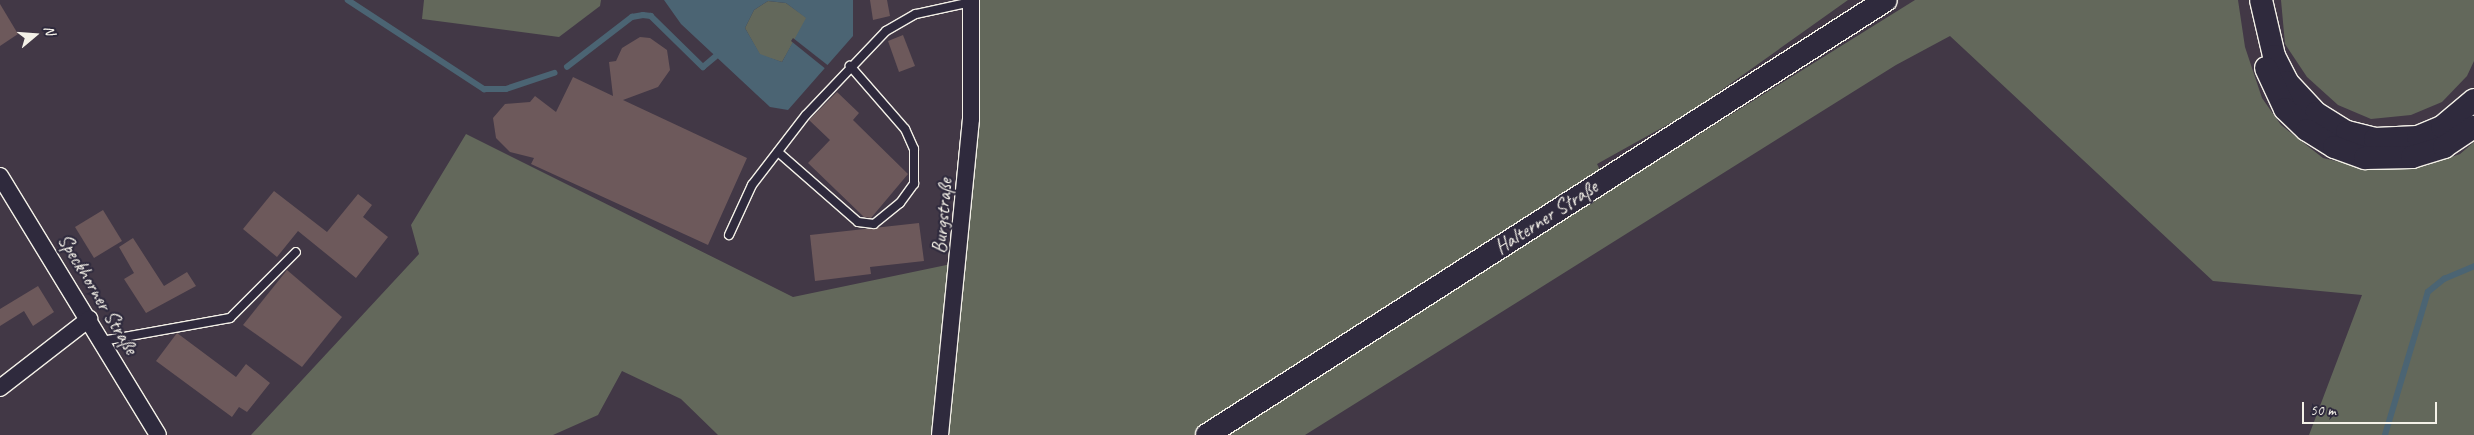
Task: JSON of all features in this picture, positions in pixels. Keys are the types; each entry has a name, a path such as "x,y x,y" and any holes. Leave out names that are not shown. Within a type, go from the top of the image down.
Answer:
{"main road":[{"name":"Halterner Straße","path":"1207,435 1886,0"},
{"path":"2261,0 2264,22 2287,82 2316,113 2346,132 2375,139 2418,137 2442,126 2474,100"},
{"path":"2264,22 2261,52 2270,82 2285,109 2334,147 2365,158 2412,157 2444,147 2474,127"}],"street":[{"name":"Burgstraße","path":"940,435 971,119 971,1"},
{"name":"Speckhorner Straße","path":"0,176 90,319 158,435"},
{"path":"0,388 90,319"}],"lane":[{"path":"729,235 752,185 850,66 886,31 916,14 971,1"},
{"path":"778,152 858,222 874,224 900,203 914,184 914,149 905,129 850,66"},
{"path":"102,341 230,318 296,252"}],"green space":[{"path":"424,0 601,0 600,6 559,37 422,19"},
{"path":"974,0 1848,0 1692,111 1597,164 1610,190 1915,0 2238,0 2245,47 2262,98 2281,125 2323,158 2370,169 2425,166 2460,154 2474,142 2474,435 2309,435 2362,295 2213,281 1950,36 1896,65 1305,435 946,435"},
{"path":"2281,0 2474,0 2474,61 2467,76 2442,102 2411,115 2371,119 2338,105 2307,77 2285,44"},
{"path":"768,1 786,3 807,18 782,62 760,55 745,28 754,10"},
{"path":"466,134 793,297 956,263 937,435 718,435 681,399 622,371 598,415 553,435 251,435 419,254 411,225"}],"water":[{"path":"664,0 853,0 853,36 788,110 770,107 681,24","holes":["768,1 786,3 806,18 782,62 760,54 745,28 754,10"]}],"pier":[{"path":"793,38 830,67 827,70 791,41"}],"building":[{"path":"870,0 887,0 890,16 873,20"},
{"path":"0,4 18,34 0,46"},
{"path":"903,35 915,66 899,72 888,41"},
{"path":"640,37 650,38 667,50 670,70 658,87 623,100 747,158 708,245 531,164 534,158 510,152 496,138 493,118 505,104 530,102 535,96 556,112 573,77 613,96 609,62 616,61 622,48"},
{"path":"837,92 859,113 853,120 908,174 871,218 864,217 808,163 830,140 809,120"},
{"path":"274,191 327,232 358,194 372,205 363,217 388,237 356,278 298,231 277,257 243,229"},
{"path":"103,210 122,241 94,258 75,227"},
{"path":"919,223 924,261 870,267 871,274 815,281 810,235"},
{"path":"133,238 164,286 187,272 196,286 146,313 124,279 134,273 119,247"},
{"path":"287,270 342,317 302,367 243,325"},
{"path":"38,286 54,312 33,326 24,311 0,326 0,309"},
{"path":"177,333 236,377 246,364 270,383 247,412 239,407 232,417 156,361"}],"waterway":[{"path":"348,0 484,89 506,89 554,73"},
{"path":"567,67 632,17 643,15 651,16 703,67 715,57"},
{"path":"2385,435 2428,292 2444,279 2474,266"}]}
